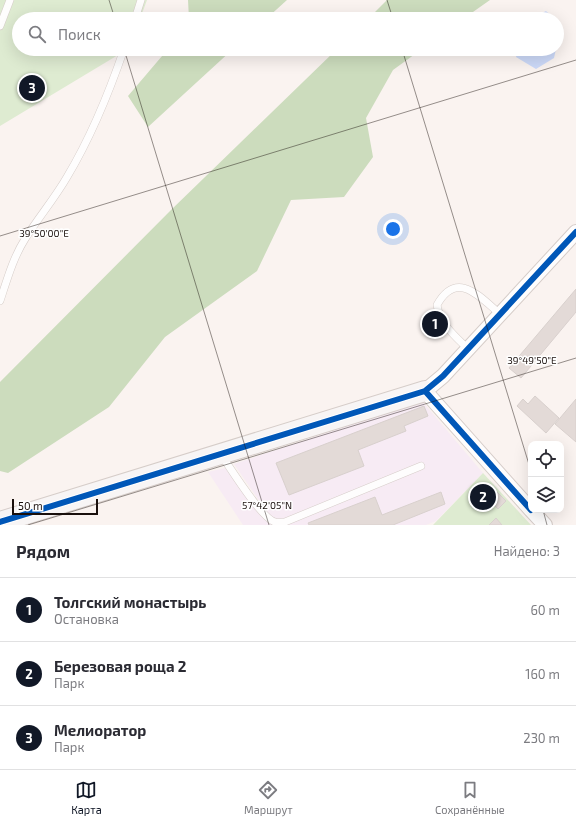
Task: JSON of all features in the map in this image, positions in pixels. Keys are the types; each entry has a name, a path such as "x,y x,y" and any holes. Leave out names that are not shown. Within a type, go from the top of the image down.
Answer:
{"street":[{"path":"0,522 425,391 468,349 576,232"},
{"path":"425,391 528,507"},
{"path":"534,513 545,525"}],"lane":[{"path":"0,26 10,0"},
{"path":"137,12 141,0"},
{"path":"0,301 14,261 24,240 51,203 86,144 114,80 122,56"},
{"path":"468,349 445,325 440,316 437,305 442,297 450,290 462,287 472,290 500,314"},
{"path":"221,454 256,504 268,518 275,522 285,522 421,466"}],"shaded area":[{"path":"422,401 483,473 436,521 426,525 243,525 208,472 225,468 253,506 260,502 234,464"}],"green space":[{"path":"0,0 147,0 143,12 12,12 12,56 116,56 0,126"},
{"path":"188,0 287,0 274,12 189,12"},
{"path":"387,0 490,0 473,12 375,12"},
{"path":"162,56 225,56 148,127 128,96"},
{"path":"330,56 412,56 393,70 366,118 373,157 344,197 291,200 257,271 165,337 109,407 8,473 0,471 0,382 171,210"},
{"path":"483,473 531,525 433,525"}],"water":[{"path":"554,56 554,58 536,69 516,57"}],"building":[{"path":"576,289 576,312 521,378 509,368"},
{"path":"535,396 559,418 546,433 517,406 523,399 528,404"},
{"path":"576,399 576,442 555,424"},
{"path":"424,406 428,416 404,426 406,431 358,450 364,466 289,495 276,463"},
{"path":"492,487 506,501 498,509 484,495"},
{"path":"441,492 445,504 393,525 309,525 308,523 375,497 382,515"},
{"path":"496,518 502,525 489,525"}],"cycle path":[{"path":"0,522 425,391 443,376 576,232"},
{"path":"425,391 528,507"}],"place":[{"name":"Мелиоратор","path":"32,88"},
{"name":"Толгский монастырь","path":"435,324"},
{"name":"Березовая роща 2","path":"483,497"}]}
